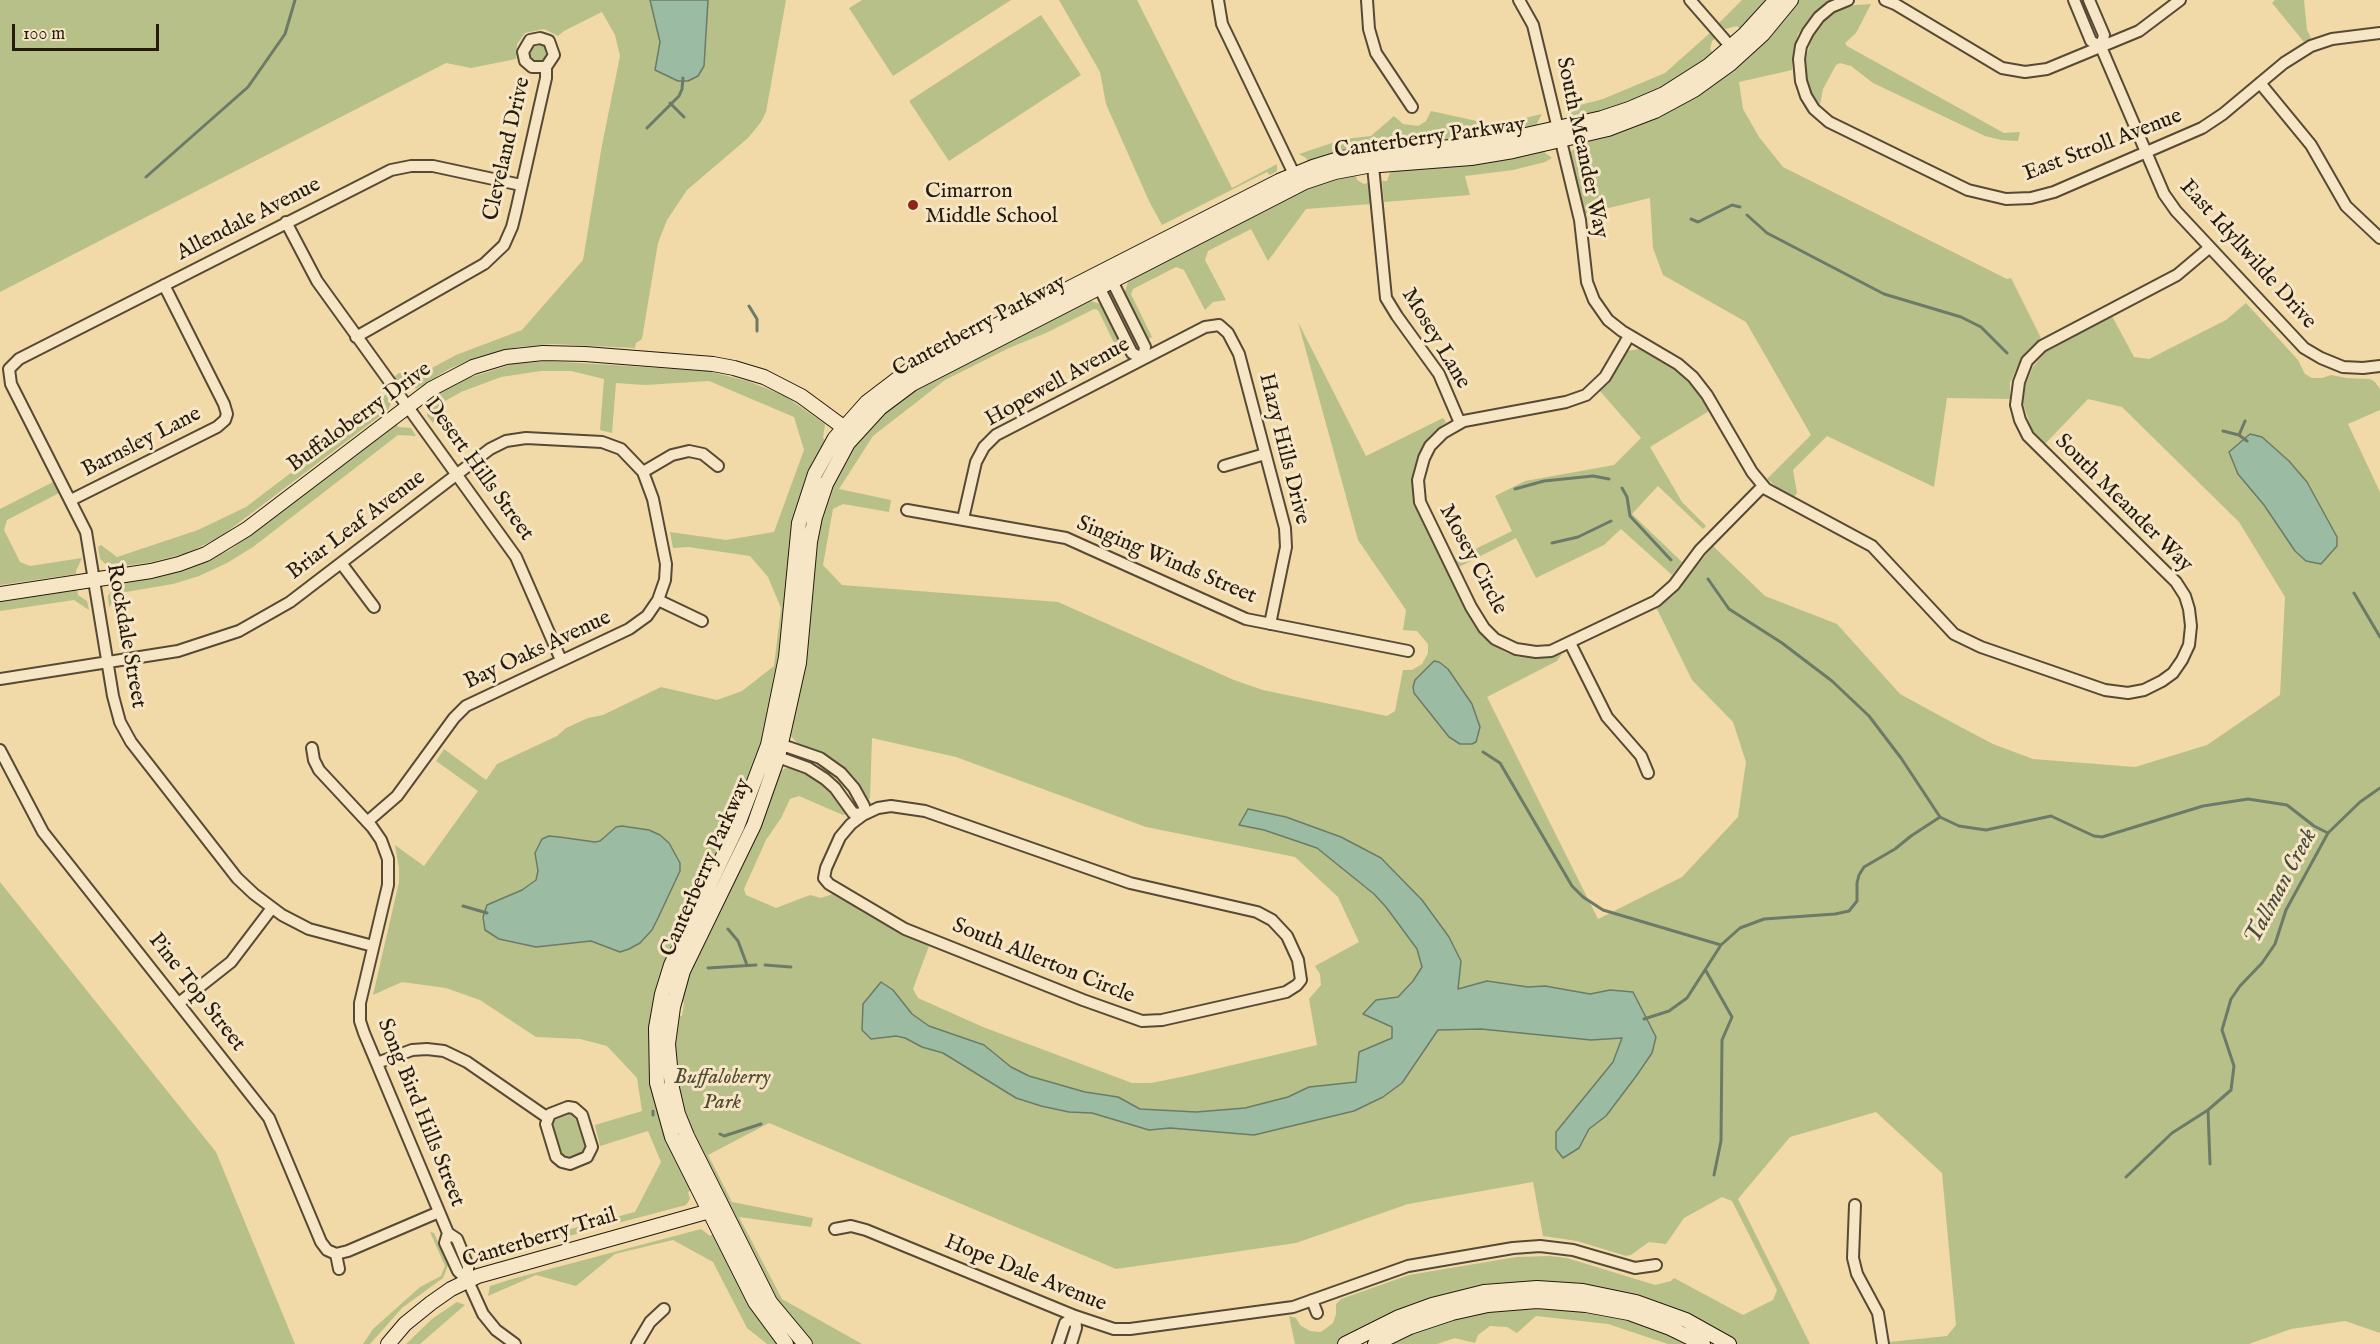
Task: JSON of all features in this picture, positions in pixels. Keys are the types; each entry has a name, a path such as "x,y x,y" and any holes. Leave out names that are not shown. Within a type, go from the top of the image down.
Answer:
{"street":[{"path":"1218,0 1224,28 1294,174"},
{"path":"1367,0 1369,29 1376,52 1412,107"},
{"name":"South Meander Way","path":"1519,0 1533,25 1580,220 1584,269 1589,289 1608,320 1629,336 1678,364 1693,377 1707,395 1762,486 1778,497 1851,533 1872,546 1947,628 1964,640 2105,690 2120,693 2136,692 2162,681 2176,668 2189,645 2191,626 2185,596 2176,582 2028,436 2018,413 2017,391 2023,368 2042,346 2177,276 2210,248"},
{"path":"1690,0 1731,47"},
{"name":"Canterberry Parkway","path":"1102,278 1305,182 1335,172 1373,166 1482,156 1559,134 1656,97 1701,72 1755,24 1776,0"},
{"name":"Canterberry Parkway","path":"786,1344 755,1302 715,1210 676,1106 669,1072 671,1018 683,971 754,825 799,663 810,542 815,517 849,431 912,384 1294,174 1342,158 1479,145 1559,134 1638,118 1695,90 1746,51 1791,0"},
{"name":"East Stroll Avenue","path":"1848,0 1831,7 1815,21 1806,36 1799,60 1799,74 1806,96 1817,112 1826,120 1968,190 1985,196 2006,199 2054,192 2209,125 2289,59 2311,46 2332,39 2380,33"},
{"path":"1885,0 1995,64 2017,72 2047,69 2101,47 2146,27 2180,0"},
{"name":"East Idyllwilde Drive","path":"2073,0 2091,41 2101,47 2170,203 2309,352 2343,367 2380,366"},
{"name":"East Idyllwilde Drive","path":"2089,0 2104,35 2101,47"},
{"name":"Cleveland Drive","path":"356,337 484,264 504,245 512,226 546,78 546,67"},
{"path":"2260,83 2312,145 2346,206 2380,238"},
{"name":"Mosey Lane","path":"1373,166 1386,298 1439,374 1460,423"},
{"name":"Allendale Avenue","path":"6,368 19,359 378,175 405,167 440,167 521,185"},
{"name":"Desert Hills Street","path":"286,222 317,281 520,563 561,660"},
{"path":"1102,278 1145,347 1143,359"},
{"name":"Barnsley Lane","path":"71,500 230,418 164,285"},
{"name":"Hopewell Avenue","path":"963,519 976,462 984,447 996,435 1220,321"},
{"name":"Hazy Hills Drive","path":"1220,321 1239,354 1284,523 1286,544 1270,624"},
{"name":"Mosey Circle","path":"1629,336 1602,382 1581,397 1460,423 1443,433 1430,446 1422,464 1418,486 1420,502 1479,622 1489,634 1516,649 1536,652 1551,651 1664,595 1700,550 1762,486"},
{"name":"Buffaloberry Drive","path":"0,594 172,567 217,548 247,529 407,406 445,380 490,361 534,353 585,354 713,364 749,372 801,396 849,431"},
{"name":"Rockdale Street","path":"6,368 11,384 86,532 118,715 135,749 237,878 272,908 290,920 317,932 373,946"},
{"name":"Briar Leaf Avenue","path":"0,679 188,649 239,631 290,602 495,446 521,438 581,439 607,443 626,453 643,472"},
{"path":"702,621 658,600 666,575 665,557 651,491 643,472 672,455 689,451 703,454 718,466"},
{"path":"1224,466 1265,454"},
{"name":"Singing Winds Street","path":"907,510 1066,538 1238,615 1270,624 1408,651"},
{"path":"341,563 374,607"},
{"name":"Bay Oaks Avenue","path":"367,822 397,796 461,710 478,699 635,626 651,611 658,600"},
{"path":"1570,643 1607,717 1641,756 1648,773"},
{"name":"Song Bird Hills Street","path":"312,748 319,770 367,822 384,847 389,869 360,1003 364,1033 448,1233 445,1244 458,1271 468,1281 487,1320 512,1343"},
{"path":"775,749 817,773 835,788 853,813 863,815"},
{"name":"Pine Top Street","path":"0,750 43,832 269,1118 321,1242 327,1250 336,1254"},
{"name":"South Allerton Circle","path":"891,806 925,811 1130,883 1257,912 1272,920 1287,936 1298,960 1301,980 1297,986 1286,992 1171,1019 1149,1022 1130,1018 900,926 829,884 824,878 825,873 838,843 847,828 863,815 878,808 891,806"},
{"path":"179,1003 231,962 272,908"},
{"path":"377,1063 412,1050 427,1049 450,1053 467,1062 548,1118"},
{"path":"568,1107 579,1110 592,1147 587,1157 570,1164 558,1159 546,1124 548,1118 554,1112 568,1107"},
{"path":"1855,1206 1853,1258 1857,1274 1878,1313 1883,1344"},
{"name":"Canterberry Parkway","path":"715,1210 770,1302 805,1344"},
{"name":"Canterberry Trail","path":"388,1344 421,1310 451,1289 468,1281 504,1268 715,1210"},
{"path":"339,1269 336,1254 439,1212"},
{"name":"Hope Dale Avenue","path":"835,1229 851,1226 866,1230 1075,1316 1105,1327 1124,1329 1293,1306 1404,1268 1528,1246 1573,1250 1630,1268 1656,1264"},
{"path":"1345,1344 1399,1317 1432,1305 1484,1292 1537,1288 1593,1292 1636,1302 1686,1320 1729,1344"},
{"path":"1312,1300 1317,1313"},
{"path":"1375,1344 1410,1327 1459,1311 1505,1303 1537,1301 1586,1305 1629,1313 1670,1328 1703,1344"},
{"path":"637,1344 650,1322 664,1309"},
{"path":"1058,1344 1065,1323 1075,1316"},
{"path":"1071,1344 1076,1328 1075,1316"}],"green space":[{"path":"0,0 786,0 766,112 748,138 687,190 667,220 658,243 642,339 636,343 635,348 552,344 518,347 477,357 449,369 416,389 414,386 405,389 394,377 399,373 417,376 456,355 522,330 583,260 602,145 620,56 615,35 602,12 558,36 544,29 525,33 517,44 516,59 471,68 446,63 0,292"},
{"path":"862,0 1011,0 893,76 849,8"},
{"path":"1059,0 1137,0 1232,188 1277,164 1277,171 1270,175 1267,172 1162,225 1106,104 1100,72"},
{"path":"1742,0 1769,0 1741,30 1737,26 1725,29 1719,23"},
{"path":"1798,0 1830,0 1814,12 1798,34 1793,51 1792,70 1739,82 1743,109 1759,137 1783,167 2007,279 2011,278 2041,338 2025,353 2016,369 2010,383 2010,399 1947,398 1934,487 1827,436 1793,470 1797,493 1794,497 1779,489 1767,479 1811,435 1746,322 1663,275 1653,248 1650,198 1584,214 1570,153 1579,142 1700,93 1733,70 1756,49"},
{"path":"2275,0 2304,0 2307,30 2311,38 2304,42 2272,3"},
{"path":"1871,4 1856,33 1845,43 1847,46 2004,133 2020,132 2018,141 1985,136 1873,83 1851,66 1840,63 1836,65 1823,89 1820,105 1807,86 1805,61 1812,38 1825,19 1837,11 1855,5"},
{"path":"1041,15 1081,75 949,161 909,101"},
{"path":"1711,32 1716,38 1712,41 1710,49 1714,54 1695,69 1653,93 1621,106 1573,118 1565,109 1603,99 1665,73"},
{"path":"538,42 548,47 549,57 541,64 530,61 528,50"},
{"path":"1431,111 1495,125 1542,114 1537,123 1538,127 1507,135 1355,150 1308,162 1299,154 1344,139 1371,136 1394,116 1403,124 1418,126 1426,121"},
{"path":"1544,150 1552,158 1545,162 1513,170 1465,176 1470,195 1384,202 1382,181 1387,181 1391,170"},
{"path":"1355,173 1357,180 1364,184 1368,183 1371,204 1306,209 1268,261 1251,229 1208,251 1205,260 1226,300 1213,302 1205,310 1184,270 1176,267 1133,289 1131,294 1152,337 1147,340 1124,294 1130,276 1307,188"},
{"name":"Buffaloberry Park","path":"1085,299 1103,305 1126,350 1119,353 1098,310 1094,309 945,380 873,436 839,489 891,500 889,512 843,504 833,509 823,565 842,585 1058,602 1234,680 1263,690 1387,716 1395,711 1403,670 1412,670 1422,664 1428,653 1428,644 1417,631 1403,630 1406,610 1358,540 1298,322 1366,456 1443,418 1446,422 1430,436 1417,456 1412,483 1415,507 1472,622 1487,640 1505,652 1518,657 1540,658 1562,654 1557,661 1487,697 1598,919 1682,877 1738,817 1746,762 1733,722 1692,680 1656,607 1674,595 1713,546 1765,596 1837,624 1900,694 1993,744 2033,759 2135,767 2207,745 2280,695 2285,597 2239,522 2122,407 2088,399 2045,444 2032,430 2023,403 2026,384 2033,367 2047,350 2112,316 2134,357 2149,359 2226,320 2246,303 2298,360 2305,374 2312,378 2331,375 2370,379 2375,382 2380,389 2380,410 2348,424 2380,492 2380,1333 2345,1321 2291,1329 2249,1344 1889,1344 1889,1342 1947,1336 1956,1325 1942,1173 1876,1112 1790,1137 1738,1199 1810,1344 1736,1344 1708,1327 1540,1284 1376,1324 1337,1344 1295,1344 1289,1316 1296,1318 1300,1325 1310,1331 1321,1332 1333,1323 1336,1304 1341,1299 1409,1275 1516,1257 1567,1258 1655,1285 1674,1278 1743,1315 1773,1300 1777,1290 1732,1201 1722,1197 1684,1218 1666,1244 1649,1242 1626,1256 1577,1241 1543,1236 1533,1182 1408,1204 1296,1243 1116,1269 769,1123 708,1155 732,1202 813,1218 811,1227 739,1217 782,1299 862,1344 811,1344 783,1313 690,1135 674,1072 675,1015 682,1016 684,1003 679,1000 683,984 780,771 786,768 795,769 825,785 846,814 843,815 799,796 790,799 781,818 766,840 744,889 746,895 776,908 810,895 821,898 833,894 902,935 929,946 913,989 918,998 983,1027 1132,1083 1151,1083 1186,1076 1317,1045 1309,999 1321,985 1320,974 1315,966 1359,942 1338,897 1295,857 1146,827 956,757 872,738 870,798 868,800 823,754 798,744 790,735 818,520 843,458 886,408 939,374 944,375 1006,344 1011,338"},
{"path":"1639,349 1679,372 1694,387 1709,411 1650,447 1682,502 1706,526 1703,529 1658,486 1632,514 1682,562 1672,575 1621,529 1604,545 1536,578 1516,538 1459,567 1455,559 1512,531 1495,496 1525,481 1614,465 1641,438 1600,391 1609,383 1627,351"},
{"path":"548,361 707,371 748,381 785,396 825,424 823,438 828,443 816,462 784,650 758,762 700,898 651,1041 693,1189 688,1192 690,1199 686,1205 482,1259 475,1256 527,1236 571,1229 635,1212 661,1162 648,1131 600,1146 595,1125 642,1111 637,1078 607,1046 580,1039 536,1037 480,1000 446,988 402,982 373,995 399,882 395,845 424,866 478,791 436,761 444,749 486,780 497,764 557,736 566,728 588,718 603,715 661,687 717,700 742,691 774,666 781,608 768,577 750,556 688,547 673,548 670,532 726,540 774,532 804,450 794,417 709,381 645,385 616,383 612,433 600,430 604,379 571,371 541,371 501,377 461,392 440,404 433,423 427,416 430,405 427,401 462,380 513,364"},
{"path":"389,392 393,399 388,410 220,537 187,553 152,562 110,568 100,559 98,547 101,545 117,557 198,530 246,507 342,434"},
{"path":"397,424 398,427 411,428 416,436 398,435 253,547 199,576 173,584 120,593 109,607 108,596 114,588 113,584 186,570 230,550"},
{"path":"55,481 61,492 7,520 4,530 20,562 30,566 82,558 76,574 0,585 0,509"},
{"path":"77,590 78,595 87,601 89,610 74,600 0,611 0,602"},
{"path":"0,882 216,1152 295,1344 0,1344"},
{"path":"568,1113 575,1116 585,1146 582,1153 569,1158 562,1153 552,1124 557,1117"},
{"path":"701,1229 710,1236 715,1233 781,1344 767,1344 747,1328 713,1262 673,1240 615,1254 576,1286 536,1275 488,1296 490,1286 512,1279"},
{"path":"430,1232 434,1233 448,1265 443,1278 402,1308 370,1344 363,1344 373,1329 420,1287 441,1276 445,1266"},
{"path":"457,1302 465,1305 420,1344 406,1344 432,1319"},
{"path":"1534,1306 1615,1314 1694,1344 1668,1344 1608,1324 1536,1316 1517,1333 1507,1327 1490,1326 1478,1335 1475,1343 1455,1338 1437,1344 1385,1344 1409,1332 1470,1313"}],"shaded area":[{"path":"650,0 708,0 704,66 698,76 688,81 678,81 655,70 660,42"},
{"path":"2250,434 2262,437 2289,461 2307,482 2337,537 2337,546 2321,564 2306,561 2295,551 2264,505 2238,474 2229,452"},
{"path":"1434,661 1448,669 1472,704 1480,727 1476,742 1472,744 1460,744 1449,737 1414,693 1415,680"},
{"path":"1248,809 1286,817 1341,837 1381,858 1422,900 1449,937 1461,961 1458,989 1487,981 1528,987 1545,986 1590,994 1610,990 1633,992 1656,1037 1652,1053 1606,1116 1589,1129 1579,1148 1563,1158 1556,1149 1556,1132 1613,1062 1622,1038 1591,1040 1481,1029 1438,1030 1402,1083 1383,1097 1354,1111 1254,1135 1170,1128 1149,1130 1092,1113 1069,1112 1041,1106 1016,1098 943,1053 896,1036 871,1039 862,1030 863,1004 881,982 893,990 912,1014 929,1026 984,1045 1011,1067 1029,1076 1085,1092 1118,1097 1140,1109 1196,1112 1245,1108 1288,1097 1309,1087 1356,1082 1359,1052 1392,1038 1392,1027 1363,1014 1376,1000 1398,997 1413,981 1422,967 1417,949 1374,894 1317,848 1264,830 1239,825"},
{"path":"616,827 649,830 660,835 669,843 680,863 680,871 652,930 640,943 620,952 591,941 536,947 499,939 485,930 483,917 487,905 522,890 536,880 538,871 535,853 542,839 549,836 595,842 600,841"}],"waterway":[{"path":"146,177 248,87 285,34 295,0"},
{"path":"647,128 679,96 683,78"},
{"path":"670,103 684,117"},
{"path":"1691,219 1698,222 1732,205 1740,207"},
{"path":"1747,215 1767,233 1884,294 1961,317 1981,327 2007,353"},
{"path":"749,306 757,319 757,331"},
{"path":"2245,421 2239,435 2247,441"},
{"path":"2223,431 2239,435"},
{"path":"1515,489 1544,481 1593,476 1609,479"},
{"path":"1622,488 1627,497 1630,516 1671,560"},
{"path":"1552,543 1578,537 1611,521"},
{"path":"1708,579 1729,609 1782,643 1832,681 1869,716 1901,758 1940,817"},
{"path":"2354,593 2380,637"},
{"path":"1483,752 1500,763 1572,886 1583,897 1603,910 1721,945"},
{"name":"Tallman Creek","path":"2126,1177 2172,1133 2208,1110 2231,1090 2234,1066 2222,1030 2231,999 2275,944 2286,910 2328,833 2360,802 2380,788"},
{"path":"1644,1019 1669,1011 1687,998 1721,945 1740,928 1764,919 1849,911 1857,901 1857,883 1864,867 1895,849 1940,817 1959,826 1986,830 2051,816 2094,836 2102,837 2203,806 2248,799 2287,805 2314,826 2328,833"},
{"path":"463,906 487,913"},
{"path":"728,929 738,941 747,965"},
{"path":"708,968 756,965"},
{"path":"765,965 791,967"},
{"path":"1706,971 1732,1017 1722,1040 1721,1141 1714,1175"},
{"path":"2208,1110 2210,1164"},
{"path":"720,1134 724,1136 761,1124"}],"place":[{"name":"Cimarron Middle School","path":"913,205"}]}
